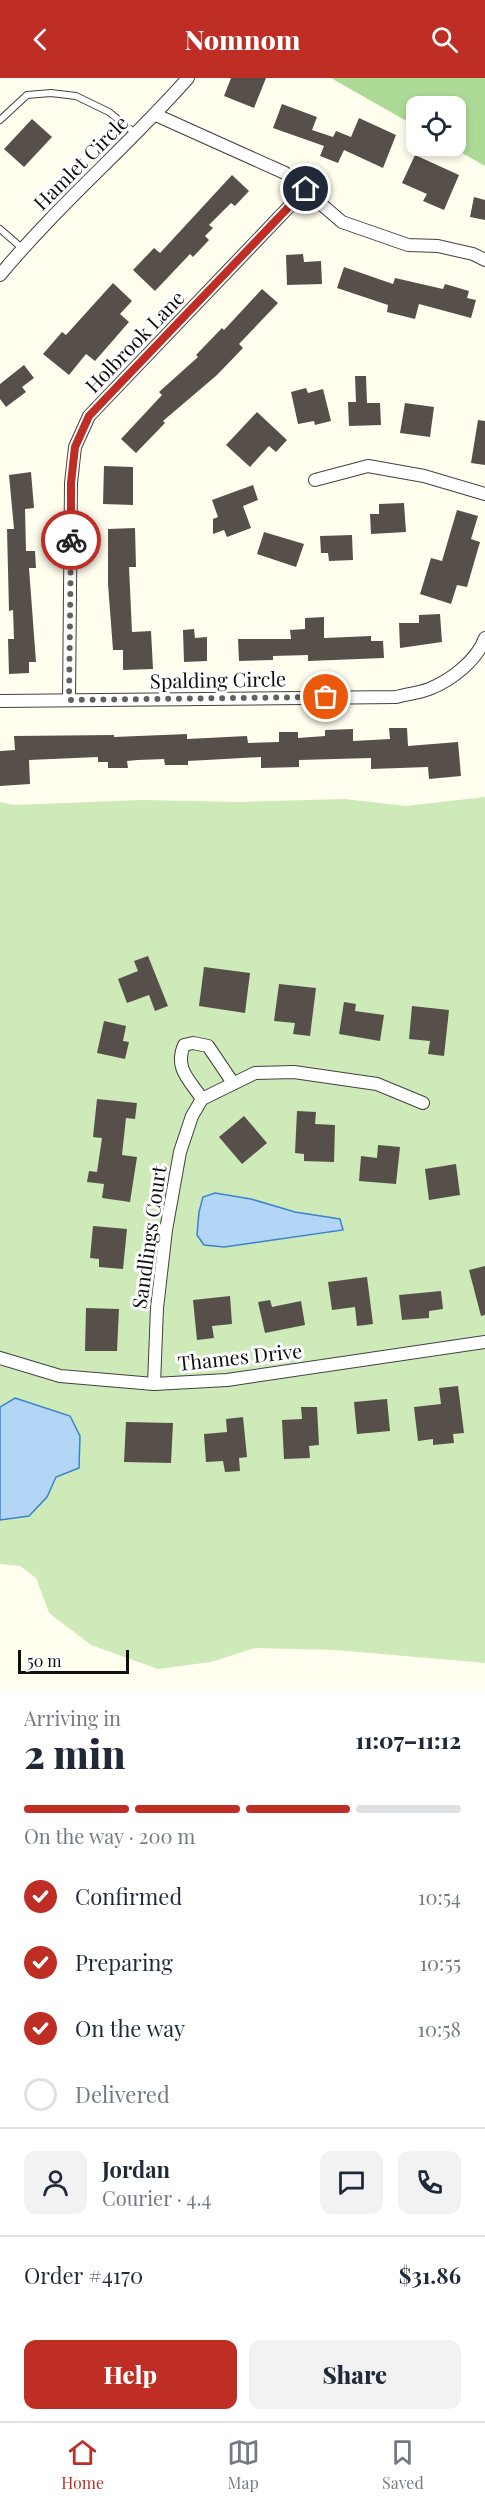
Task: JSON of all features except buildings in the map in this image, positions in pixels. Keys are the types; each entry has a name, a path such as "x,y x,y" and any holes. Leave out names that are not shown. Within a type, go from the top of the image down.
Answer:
{"street":[{"name":"Hamlet Circle","path":"0,275 135,133 156,115 188,78"},
{"path":"156,115 285,173 342,222 408,244 438,246 472,254 485,260"},
{"name":"Holbrook Lane","path":"69,700 71,483 75,447 89,416 306,189"},
{"path":"315,480 368,466 424,476 485,494"},
{"name":"Spalding Circle","path":"0,701 396,697 430,689 457,673 481,650 485,638"},
{"path":"233,1083 208,1046 193,1043 184,1046 180,1056 180,1067 202,1099 255,1073 294,1072 377,1084 423,1103"},
{"name":"Sandlings Court","path":"153,1384 157,1308 166,1230 180,1152 192,1116 202,1099"},
{"name":"Thames Drive","path":"0,1358 60,1376 153,1384 227,1380 485,1342"}],"lane":[{"path":"0,120 27,95 51,93 76,96 109,112 135,133"},
{"path":"0,229 23,249"}],"green space":[{"path":"331,78 485,78 485,166 466,155 466,96 406,96 406,121"},
{"path":"485,797 485,1663 336,1650 255,1648 211,1662 158,1669 91,1645 49,1613 36,1578 20,1566 0,1564 0,802 14,805 142,800 240,802 344,799 406,806"}],"water":[{"path":"215,1193 251,1199 295,1212 340,1219 343,1230 224,1247 204,1245 197,1235 199,1212 203,1197"},
{"path":"15,1398 70,1416 80,1436 79,1468 56,1477 47,1497 29,1516 0,1520 0,1407"}],"way so far":[{"path":"71,540 69,700 326,697"}],"route":[{"path":"71,540 71,483 75,447 89,416 306,189"}]}
